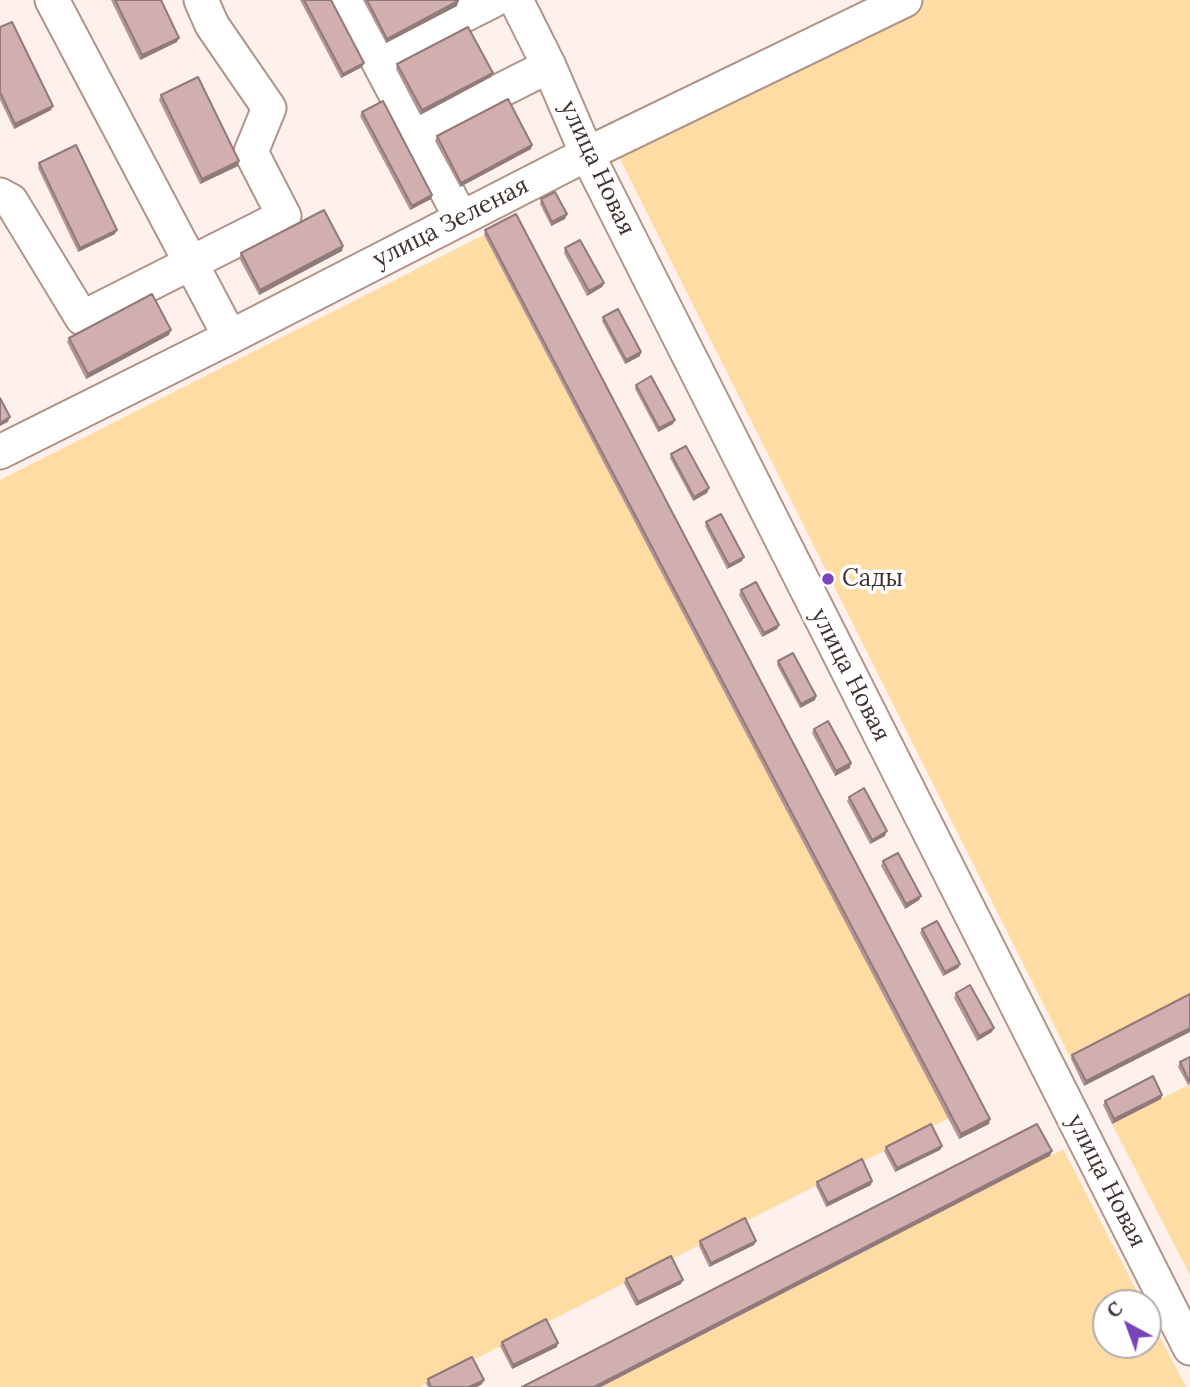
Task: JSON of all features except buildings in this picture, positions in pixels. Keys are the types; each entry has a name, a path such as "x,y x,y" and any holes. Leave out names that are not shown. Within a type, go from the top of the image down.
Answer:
{"street":[{"path":"52,0 230,337"},
{"path":"0,195 11,201 82,318 284,216 251,152 269,108 212,25 201,0"},
{"path":"346,0 461,218"},
{"path":"377,58 494,0"},
{"name":"улица Новая","path":"516,0 549,66 587,153 1190,1348"},
{"name":"улица Зеленая","path":"0,452 587,153 905,0"},
{"path":"416,133 549,66"}],"shaded area":[{"path":"889,0 1190,0 1190,998 1071,1059 611,141"},
{"path":"484,235 949,1118 420,1387 0,1387 0,480"},
{"path":"1190,1084 1190,1275 1112,1124"},
{"path":"1063,1149 1136,1289 1092,1289 1092,1359 1162,1359 1162,1341 1186,1387 601,1387"}],"place":[{"name":"Сады","path":"828,579"}]}
